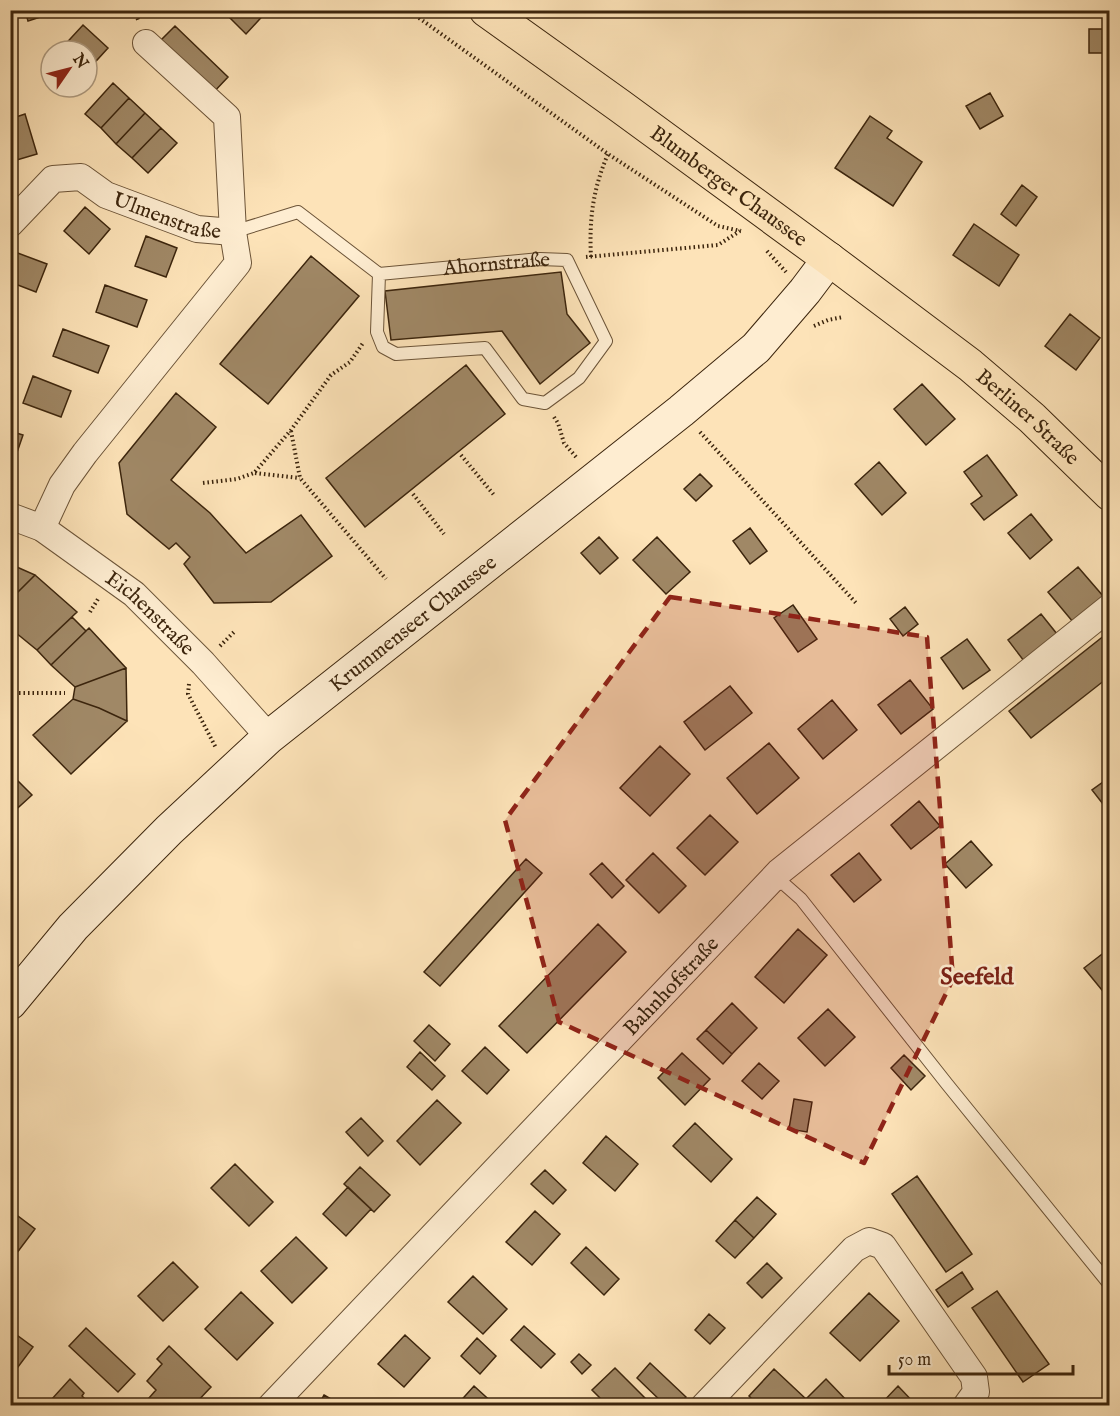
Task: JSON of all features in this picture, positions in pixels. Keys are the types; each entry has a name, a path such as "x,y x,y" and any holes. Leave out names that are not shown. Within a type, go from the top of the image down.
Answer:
{"main road":[{"name":"Blumberger Chaussee","path":"486,10 829,259 970,365"},
{"name":"Krummenseer Chaussee","path":"10,1003 73,927 169,830 269,737 681,411 756,348 829,259"},
{"name":"Berliner Straße","path":"970,365 1032,418 1110,494"}],"street":[{"name":"Ulmenstraße","path":"10,224 53,179 81,177 106,195 197,229 233,232 227,117 146,42"},
{"path":"42,528 62,485 238,263 233,232"},
{"name":"Eichenstraße","path":"10,516 42,528 134,594 203,663 269,737"},
{"name":"Bahnhofstraße","path":"272,1406 768,883 1110,608"},
{"path":"704,1406 854,1249 869,1241 883,1246 974,1377 976,1392 966,1406"}],"lane":[{"path":"233,232 298,212 379,274 377,332 383,347 396,354 485,348 523,399 545,403"},
{"name":"Ahornstraße","path":"379,274 540,259 567,260 606,341 579,378 545,403"},
{"path":"768,883 784,884 801,899 1110,1285"}],"path":[{"path":"408,10 608,154 718,226 750,233"},
{"path":"591,257 592,207 599,175 608,154"},
{"path":"567,260 718,245 740,231"},
{"path":"765,250 805,291"},
{"path":"254,473 291,430 331,375 350,362 368,335 377,332"},
{"path":"545,403 558,423 564,443 576,458"},
{"path":"693,425 856,603"},
{"path":"291,430 300,478 386,579"},
{"path":"461,455 494,495"},
{"path":"203,483 237,479 254,473 300,478"},
{"path":"412,494 444,534"},
{"path":"234,770 211,740 188,694 189,683 203,663 235,632"},
{"path":"10,693 65,693"}],"highlighted area":[{"path":"670,597 927,637 953,979 864,1163 559,1022 505,820"}],"building":[{"path":"25,10 62,10 28,21"},
{"path":"222,10 268,10 246,34"},
{"path":"83,25 98,39 70,39"},
{"path":"175,26 228,77 212,94 159,42"},
{"path":"1089,29 1110,29 1110,53 1089,53"},
{"path":"99,40 108,48 99,58"},
{"path":"113,83 129,98 101,128 85,114"},
{"path":"990,93 1003,116 980,129 966,106"},
{"path":"129,98 145,113 116,144 101,128"},
{"path":"145,113 161,128 132,158 116,144"},
{"path":"25,114 37,154 10,162 10,119"},
{"path":"870,116 892,131 887,138 922,162 893,206 835,168"},
{"path":"161,128 177,143 148,173 132,158"},
{"path":"1022,185 1037,197 1016,226 1001,214"},
{"path":"85,207 110,229 89,254 64,231"},
{"path":"974,224 1019,255 999,286 953,255"},
{"path":"146,236 177,248 166,277 135,266"},
{"path":"15,252 47,264 36,292 10,282 10,265"},
{"path":"311,256 359,296 268,404 220,364"},
{"path":"561,272 567,314 590,343 540,384 502,331 391,340 385,291"},
{"path":"105,285 147,300 137,327 96,312"},
{"path":"1070,314 1100,338 1076,370 1045,346"},
{"path":"63,329 109,346 98,373 53,356"},
{"path":"466,365 505,414 365,527 326,478"},
{"path":"33,376 71,391 61,417 23,403"},
{"path":"922,384 955,419 926,445 894,409"},
{"path":"176,393 216,427 171,480 210,513 246,553 301,515 332,556 271,602 214,603 184,564 190,557 176,543 169,549 127,514 119,463"},
{"path":"10,431 23,435 13,464 10,463"},
{"path":"987,455 1017,495 984,520 971,504 982,496 964,472"},
{"path":"879,462 906,493 882,515 855,484"},
{"path":"700,474 712,486 696,501 684,489"},
{"path":"1031,514 1052,540 1030,559 1008,533"},
{"path":"750,528 767,551 750,564 733,541"},
{"path":"599,537 618,558 600,574 581,553"},
{"path":"657,537 690,572 666,594 633,560"},
{"path":"10,564 35,575 16,594 10,605"},
{"path":"1078,567 1103,596 1073,622 1048,592"},
{"path":"35,575 77,612 37,650 10,628 10,605 16,594"},
{"path":"793,605 817,639 798,652 774,618"},
{"path":"905,607 918,624 903,636 890,619"},
{"path":"1041,614 1057,634 1024,661 1008,640"},
{"path":"72,617 86,631 51,665 37,650"},
{"path":"89,628 126,668 75,687 51,665"},
{"path":"1110,631 1110,676 1031,738 1009,711"},
{"path":"967,639 990,670 963,689 941,658"},
{"path":"126,668 127,721 73,699 75,687"},
{"path":"910,680 933,709 901,734 878,705"},
{"path":"730,686 752,713 705,750 684,722"},
{"path":"73,699 127,721 71,774 33,735"},
{"path":"832,700 857,730 823,759 798,729"},
{"path":"769,743 799,778 757,814 727,778"},
{"path":"660,746 690,774 650,816 620,788"},
{"path":"10,773 32,795 10,815"},
{"path":"1110,777 1110,813 1092,790"},
{"path":"919,801 940,826 911,849 891,825"},
{"path":"710,815 738,842 705,875 677,848"},
{"path":"971,841 992,865 966,888 945,864"},
{"path":"653,853 686,886 659,913 626,880"},
{"path":"859,853 881,880 854,902 831,875"},
{"path":"526,859 542,873 440,986 424,972"},
{"path":"602,863 624,886 612,898 590,874"},
{"path":"598,924 626,952 527,1053 499,1026"},
{"path":"798,929 827,955 784,1003 755,977"},
{"path":"1110,948 1110,1000 1084,968"},
{"path":"732,1003 757,1028 732,1054 706,1030"},
{"path":"828,1009 855,1037 825,1066 798,1038"},
{"path":"429,1025 450,1044 435,1061 414,1041"},
{"path":"706,1030 732,1054 723,1064 697,1039"},
{"path":"485,1047 509,1070 487,1094 462,1071"},
{"path":"420,1052 445,1076 432,1090 407,1067"},
{"path":"682,1053 710,1079 685,1105 658,1078"},
{"path":"904,1055 925,1076 911,1090 891,1068"},
{"path":"759,1063 779,1081 762,1099 742,1081"},
{"path":"794,1099 812,1102 807,1132 789,1129"},
{"path":"437,1100 461,1123 420,1165 397,1141"},
{"path":"361,1118 383,1141 368,1156 346,1132"},
{"path":"695,1123 732,1159 711,1182 673,1146"},
{"path":"606,1136 638,1164 615,1191 583,1163"},
{"path":"235,1164 273,1202 249,1226 211,1188"},
{"path":"360,1167 390,1195 374,1212 344,1184"},
{"path":"545,1170 566,1190 553,1204 531,1184"},
{"path":"917,1176 972,1254 946,1272 892,1194"},
{"path":"348,1187 371,1209 346,1236 323,1214"},
{"path":"757,1197 776,1214 754,1238 735,1220"},
{"path":"10,1210 35,1229 10,1262"},
{"path":"535,1211 560,1234 532,1265 506,1242"},
{"path":"735,1220 754,1238 735,1258 716,1241"},
{"path":"296,1237 327,1268 292,1303 261,1271"},
{"path":"586,1247 619,1279 604,1295 571,1263"},
{"path":"173,1262 198,1287 163,1321 138,1296"},
{"path":"767,1263 782,1278 762,1298 747,1283"},
{"path":"962,1272 973,1289 948,1307 936,1290"},
{"path":"473,1276 507,1309 483,1334 448,1302"},
{"path":"997,1291 1049,1364 1023,1382 972,1308"},
{"path":"241,1292 273,1323 237,1360 205,1329"},
{"path":"869,1293 899,1321 860,1361 830,1333"},
{"path":"709,1314 725,1328 710,1344 695,1330"},
{"path":"524,1326 555,1354 541,1368 511,1340"},
{"path":"86,1328 135,1374 118,1392 69,1346"},
{"path":"10,1330 33,1347 18,1367 10,1361"},
{"path":"405,1335 430,1358 404,1387 378,1364"},
{"path":"477,1338 496,1356 480,1374 461,1356"},
{"path":"169,1346 211,1387 193,1406 142,1406 156,1390 147,1381 162,1364 157,1359"},
{"path":"579,1354 591,1365 582,1374 571,1362"},
{"path":"650,1363 686,1397 678,1406 666,1406 637,1378"},
{"path":"615,1368 653,1406 608,1406 592,1390"},
{"path":"774,1369 806,1399 800,1406 759,1406 749,1396"},
{"path":"70,1379 84,1393 82,1396 92,1406 56,1406 51,1400"},
{"path":"826,1379 852,1406 813,1406 806,1399"},
{"path":"474,1386 496,1406 456,1406"},
{"path":"898,1386 917,1406 879,1406"},
{"path":"324,1395 343,1406 318,1406"}],"district":[{"name":"Seefeld","path":"977,976"}]}
